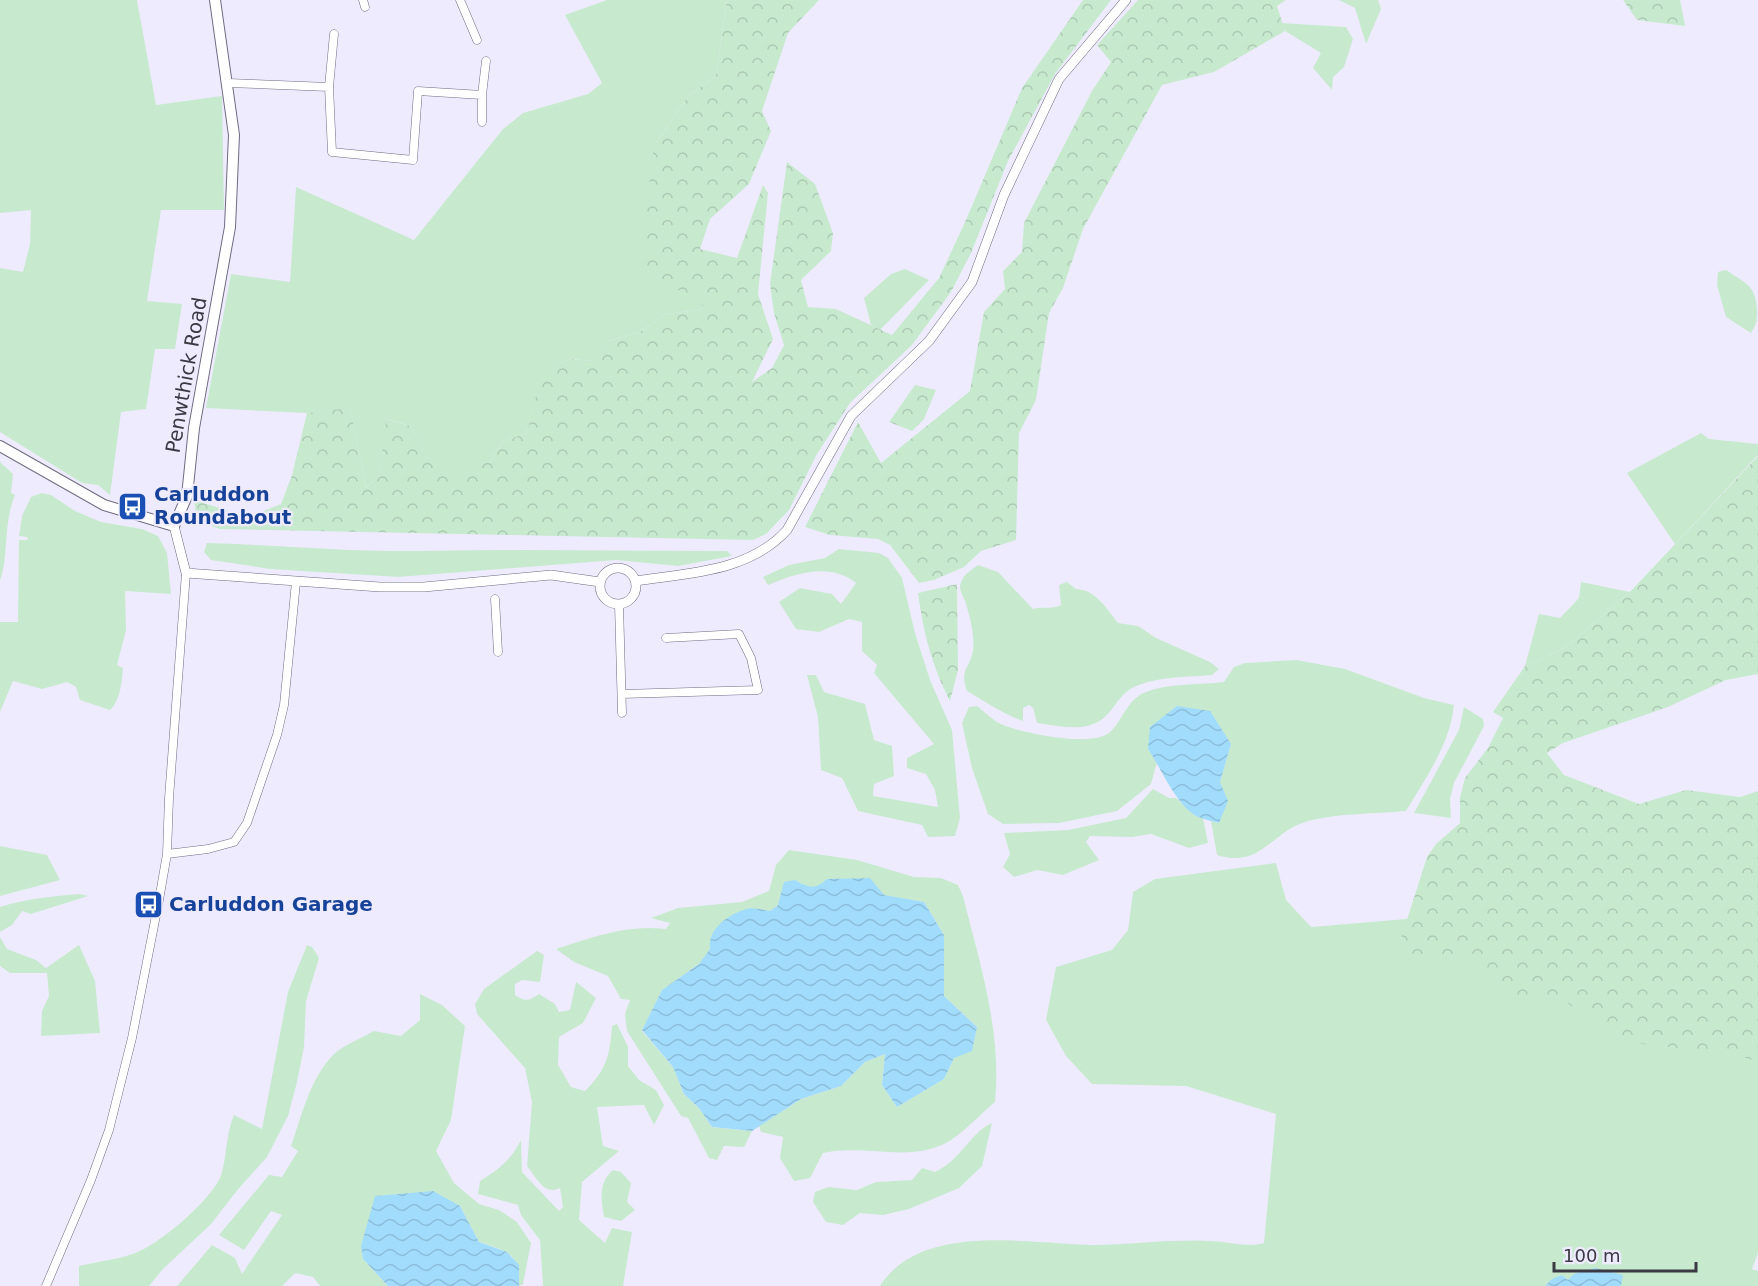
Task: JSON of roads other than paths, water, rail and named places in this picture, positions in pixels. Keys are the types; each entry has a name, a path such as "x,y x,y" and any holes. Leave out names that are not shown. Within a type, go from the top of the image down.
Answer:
{"main road":[{"name":"Penwthick Road","path":"174,526 187,496 195,428 230,227 234,135 215,0"},
{"path":"0,446 104,505 174,526"}],"street":[{"path":"460,0 477,40"},
{"path":"636,581 709,570 748,560 775,543 787,530 851,416 929,341 972,282 1004,195 1059,79 1126,0"},
{"path":"334,34 329,87 332,152 413,160 418,91 482,95"},
{"path":"482,122 486,61"},
{"path":"228,82 329,87"},
{"path":"46,1286 91,1180 108,1130 132,1038 167,854 170,775 186,573 174,526"},
{"path":"615,568 625,569 636,581 633,597 619,604 604,598 600,582 605,573 615,568"},
{"path":"186,573 370,587 424,587 551,575 600,582"},
{"path":"167,854 208,849 234,842 247,823 277,735 284,705 296,582"},
{"path":"495,599 498,652"},
{"path":"619,604 622,713"},
{"path":"622,694 758,690 751,658 739,634 666,638"}],"water":[{"path":"1177,706 1210,711 1231,744 1220,782 1228,801 1219,823 1198,817 1188,810 1175,795 1148,749 1150,727"},
{"path":"870,878 884,895 924,902 944,935 944,996 977,1027 972,1051 954,1058 944,1079 897,1107 882,1085 885,1054 865,1062 841,1086 801,1099 752,1131 712,1127 699,1108 684,1094 673,1067 642,1030 662,990 699,964 710,949 715,930 725,919 746,909 770,911 778,905 784,882 795,880 812,887 827,879"},
{"path":"433,1191 460,1206 479,1242 507,1252 519,1265 519,1286 388,1286 363,1259 361,1246 375,1196"},
{"path":"1595,1268 1623,1275 1621,1286 1545,1286 1552,1279 1562,1275 1568,1280 1574,1274"}],"place":[{"name":"Carluddon Roundabout","path":"133,506"},
{"name":"Carluddon Garage","path":"148,904"}]}
